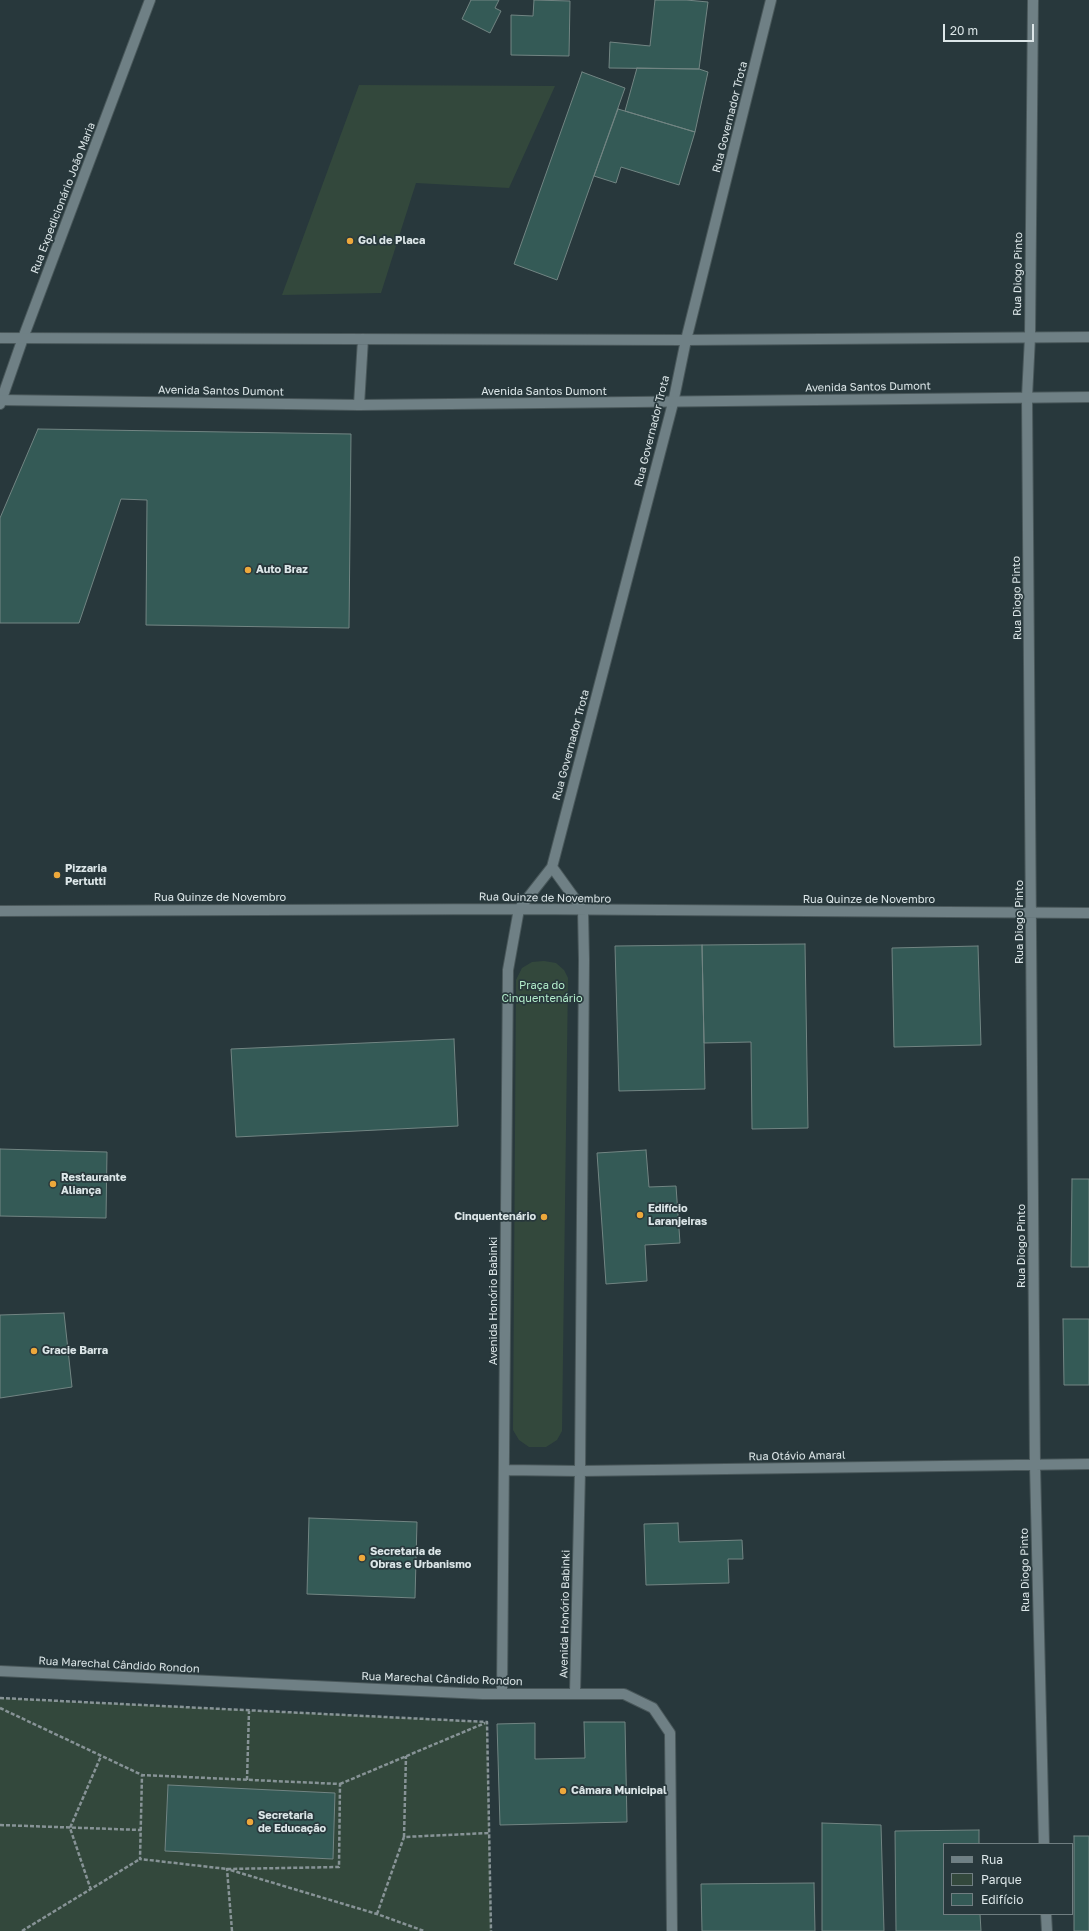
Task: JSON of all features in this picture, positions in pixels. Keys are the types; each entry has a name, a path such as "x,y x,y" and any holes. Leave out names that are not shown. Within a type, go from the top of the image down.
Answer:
{"street":[{"name":"Rua Expedicionário João Maria","path":"0,401 22,338 150,0"},
{"name":"Rua Governador Trota","path":"519,909 552,867 673,403 686,340 771,0"},
{"name":"Rua Diogo Pinto","path":"1033,0 1030,337 1027,397 1035,1465 1044,1843"},
{"path":"0,338 686,340 1089,337"},
{"path":"359,405 363,339"},
{"name":"Avenida Santos Dumont","path":"0,401 359,405 673,403 1089,397"},
{"path":"552,867 583,910"},
{"name":"Rua Quinze de Novembro","path":"0,911 519,909 1089,913"},
{"name":"Avenida Honório Babinki","path":"502,1694 508,970 519,909"},
{"name":"Avenida Honório Babinki","path":"575,1693 580,1471 584,960 583,910"},
{"name":"Rua Otávio Amaral","path":"505,1470 580,1471 1089,1464"},
{"name":"Rua Marechal Cândido Rondon","path":"0,1671 502,1694 624,1694 653,1708 670,1732 672,1931"},
{"path":"1046,1915 1047,1931"}],"path":[{"path":"0,1698 487,1722"},
{"path":"0,1708 142,1775 340,1784 487,1722"},
{"path":"247,1780 249,1710"},
{"path":"487,1722 491,1931"},
{"path":"91,1890 70,1828 101,1756"},
{"path":"377,1914 404,1837 406,1756"},
{"path":"140,1860 142,1775"},
{"path":"22,1931 140,1860 227,1869 339,1867 340,1784"},
{"path":"0,1825 141,1830"},
{"path":"404,1837 489,1834"},
{"path":"227,1869 377,1914 424,1931"},
{"path":"227,1869 232,1931"}],"green space":[{"name":"Gol de Placa","path":"359,85 555,86 509,188 416,183 381,293 282,295"},
{"name":"Praça do Cinquentenário","path":"544,961 556,963 564,970 568,978 562,1431 557,1440 546,1447 529,1447 519,1440 513,1430 516,980 522,968 532,962"},
{"path":"0,1698 487,1722 491,1931 0,1931","holes":["168,1785 335,1793 333,1859 165,1851"]}],"building":[{"path":"471,0 499,0 495,8 501,11 490,33 462,19"},
{"path":"534,0 570,1 569,56 511,55 511,15 533,16"},
{"path":"655,0 708,2 699,69 609,68 610,42 650,46"},
{"path":"637,68 699,69 708,72 695,132 625,111"},
{"path":"582,72 625,88 557,280 514,264"},
{"path":"618,109 695,132 679,185 621,167 616,183 594,176"},
{"name":"Auto Braz","path":"38,429 351,434 349,628 146,625 147,500 121,499 79,623 0,623 0,518"},
{"path":"805,944 808,1128 752,1129 751,1042 704,1043 702,945"},
{"path":"702,945 705,1089 619,1091 615,946"},
{"path":"978,946 981,1045 894,1047 892,948"},
{"path":"454,1039 458,1126 236,1137 231,1049"},
{"name":"Restaurante Aliança","path":"0,1149 107,1152 106,1218 0,1216"},
{"name":"Edifício Laranjeiras","path":"646,1150 649,1187 676,1186 680,1243 645,1245 647,1281 606,1284 597,1153"},
{"path":"1072,1179 1089,1179 1089,1267 1071,1267"},
{"name":"Gracie Barra","path":"64,1313 72,1387 0,1398 0,1315"},
{"path":"1063,1319 1089,1319 1089,1385 1064,1385"},
{"name":"Secretaria de Obras e Urbanismo","path":"309,1518 417,1522 415,1598 307,1594"},
{"path":"678,1523 679,1542 742,1540 743,1559 728,1559 729,1583 646,1585 644,1524"},
{"name":"Câmara Municipal","path":"584,1722 625,1722 627,1822 500,1825 497,1724 535,1723 535,1759 585,1758"},
{"name":"Secretaria de Educação","path":"168,1785 335,1793 333,1859 165,1851"},
{"path":"822,1823 881,1825 884,1931 822,1931"},
{"path":"979,1830 979,1843 943,1843 943,1915 980,1915 981,1931 896,1931 895,1831"},
{"path":"1074,1836 1089,1836 1089,1931 1074,1931"},
{"path":"814,1883 815,1931 702,1931 701,1884"}],"place":[{"name":"Gol de Placa","path":"350,241"},
{"name":"Auto Braz","path":"248,570"},
{"name":"Pizzaria Pertutti","path":"57,875"},
{"name":"Restaurante Aliança","path":"53,1184"},
{"name":"Edifício Laranjeiras","path":"640,1215"},
{"name":"Cinquentenário","path":"544,1217"},
{"name":"Gracie Barra","path":"34,1351"},
{"name":"Secretaria de Obras e Urbanismo","path":"362,1558"},
{"name":"Câmara Municipal","path":"563,1791"},
{"name":"Secretaria de Educação","path":"250,1822"}]}
